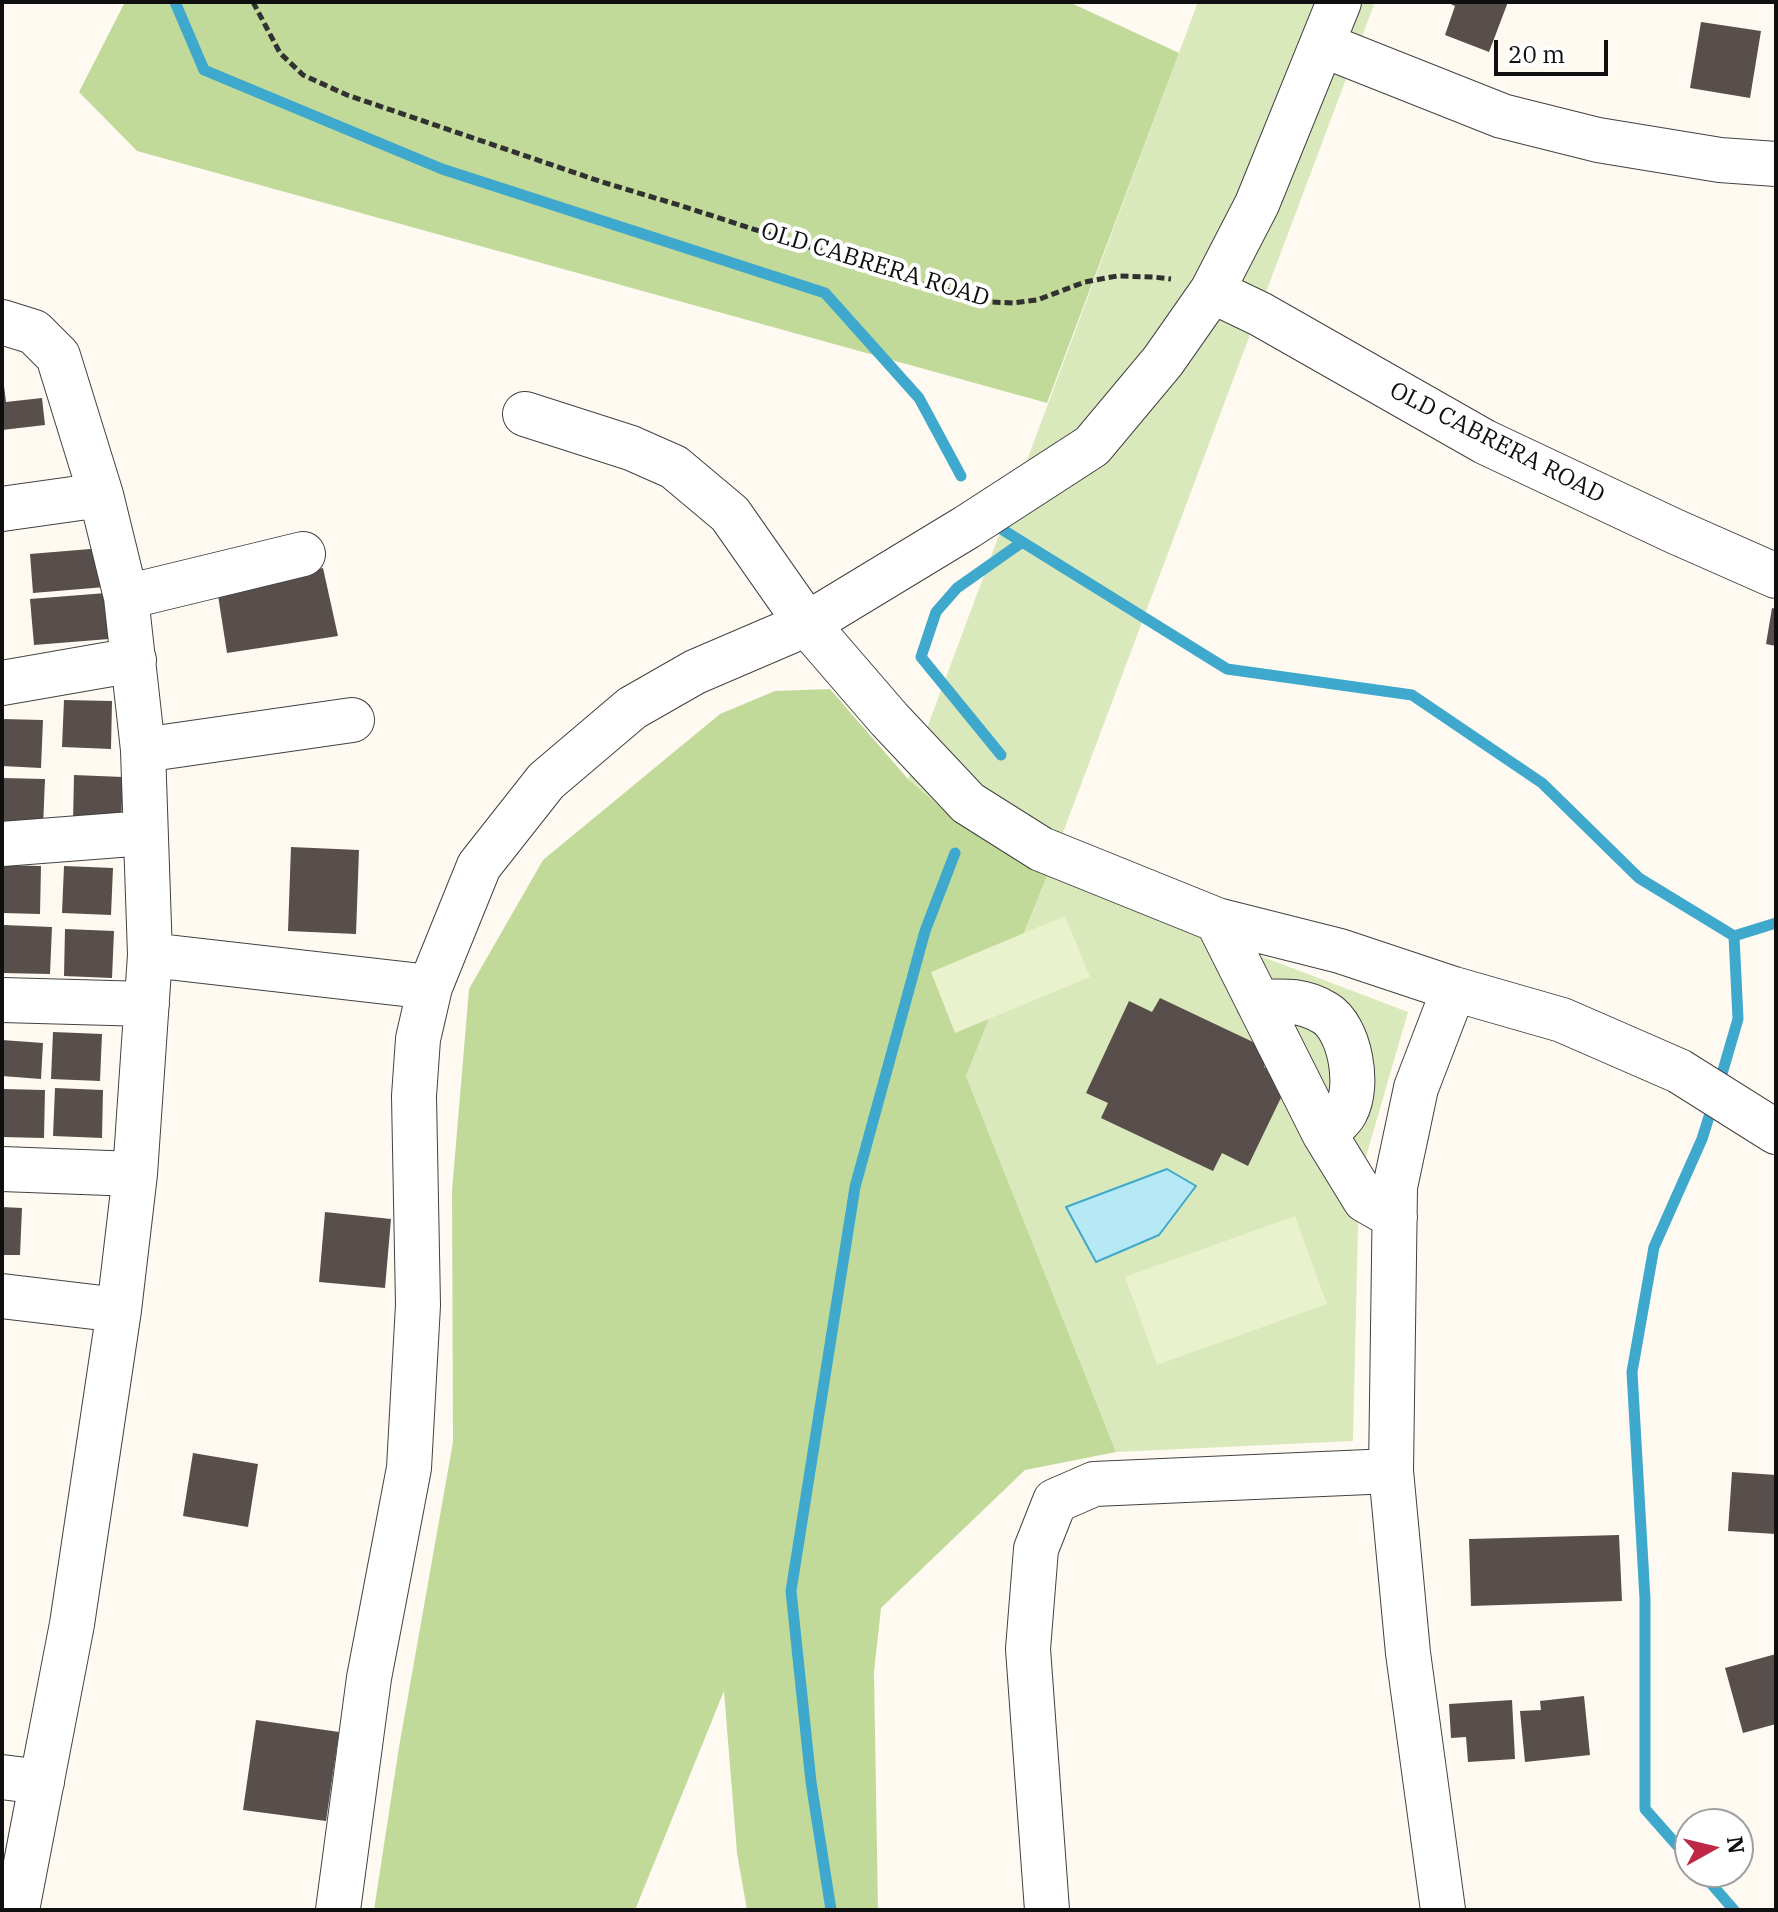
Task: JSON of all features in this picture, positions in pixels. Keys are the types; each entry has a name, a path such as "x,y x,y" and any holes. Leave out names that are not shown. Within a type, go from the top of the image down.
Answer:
{"street":[{"path":"338,1910 369,1678 409,1468 418,1305 414,1096 418,1039 430,987 479,866 546,781 632,708 695,672 807,624 967,527 1092,446 1163,361 1212,291 1257,204 1339,2"},
{"path":"1323,45 1502,116 1598,140 1720,160 1776,164"},
{"name":"OLD CABRERA ROAD","path":"1212,291 1260,314 1485,442 1776,576"},
{"path":"2,322 34,332 58,356 101,495 126,597 143,750 150,955 135,1174 119,1310 72,1624 22,1779 17,1910"},
{"path":"525,414 631,448 674,467 730,514 807,624 889,719 968,803 1041,849 1217,920 1340,951 1454,989 1562,1020 1679,1071 1776,1132"},
{"path":"2,509 101,495"},
{"path":"126,597 303,554"},
{"path":"2,683 134,660"},
{"path":"143,750 352,720"},
{"path":"2,844 145,833"},
{"path":"1217,920 1324,1133 1365,1200 1395,1217"},
{"path":"150,955 430,987"},
{"path":"1443,1910 1408,1653 1391,1471 1395,1187 1416,1088 1454,989"},
{"path":"2,1000 147,1004"},
{"path":"1258,1002 1294,1001 1313,1007 1328,1014 1340,1028 1350,1054 1352,1082 1347,1110 1324,1133"},
{"path":"2,1169 135,1174"},
{"path":"2,1296 119,1310"},
{"path":"1047,1910 1028,1649 1036,1549 1055,1501 1094,1484 1391,1471"}],"path":[{"name":"OLD CABRERA ROAD","path":"253,2 280,53 303,75 347,95 602,182 917,282 991,302 1013,303 1037,300 1085,282 1117,276 1186,281 1212,291"}],"green space":[{"path":"125,2 1069,2 1179,53 1047,403 137,151 79,92"},
{"path":"1198,2 1375,2 1047,875 1408,1012 1359,1181 1353,1441 1116,1452 966,1076 1047,876 960,824 908,779"},
{"path":"830,689 908,779 960,824 1047,876 966,1076 1116,1452 1025,1470 881,1608 874,1672 878,1910 747,1910 737,1853 724,1691 635,1910 374,1910 399,1747 453,1442 452,1191 469,989 543,860 720,714 775,691"},
{"path":"1065,916 1090,977 955,1033 931,972"},
{"path":"1295,1216 1327,1304 1157,1365 1125,1277"}],"water":[{"path":"1167,1169 1196,1186 1159,1235 1096,1262 1066,1207"}],"building":[{"path":"1446,2 1508,2 1489,52 1445,35 1455,6"},
{"path":"1701,22 1761,31 1750,98 1690,88"},
{"path":"2,386 6,402 42,398 45,425 2,430"},
{"path":"102,548 105,587 33,593 30,554"},
{"path":"323,568 338,636 227,653 217,589"},
{"path":"106,593 109,639 34,645 30,599"},
{"path":"1772,608 1776,609 1776,646 1766,644"},
{"path":"64,700 112,701 111,749 62,747"},
{"path":"2,719 43,720 41,768 2,766"},
{"path":"74,775 123,777 121,825 73,823"},
{"path":"2,778 45,779 43,827 2,826"},
{"path":"291,847 359,850 356,934 288,931"},
{"path":"2,865 41,866 40,914 2,913"},
{"path":"64,866 113,868 111,915 62,913"},
{"path":"4,925 52,927 50,974 2,973"},
{"path":"65,929 114,931 112,978 64,976"},
{"path":"1160,998 1272,1051 1264,1067 1290,1079 1248,1166 1222,1153 1213,1171 1101,1118 1108,1103 1086,1093 1129,1001 1152,1012"},
{"path":"53,1032 102,1034 100,1081 51,1079"},
{"path":"2,1040 43,1043 41,1079 2,1076"},
{"path":"55,1088 103,1090 102,1138 53,1136"},
{"path":"2,1089 45,1090 44,1138 2,1137"},
{"path":"2,1207 22,1208 20,1255 2,1255"},
{"path":"325,1212 391,1219 385,1288 319,1282"},
{"path":"193,1453 258,1464 248,1527 183,1516"},
{"path":"1732,1472 1776,1475 1776,1534 1728,1531"},
{"path":"1619,1535 1622,1601 1471,1606 1469,1539"},
{"path":"1776,1654 1776,1724 1743,1733 1725,1668"},
{"path":"1584,1696 1590,1755 1525,1762 1520,1711 1541,1710 1540,1701"},
{"path":"1512,1700 1515,1759 1468,1762 1466,1737 1451,1738 1449,1704"},
{"path":"256,1720 339,1732 326,1821 243,1810"}],"waterway":[{"path":"175,2 204,70 442,169 825,293 919,398 961,476"},
{"path":"1003,530 1227,669 1412,695 1542,783 1639,878 1734,936 1776,923"},
{"path":"1001,755 921,657 936,612 957,588 1021,543"},
{"path":"831,1910 811,1782 791,1591 855,1187 925,931 955,853"},
{"path":"1719,1084 1738,1019 1734,936"},
{"path":"1674,1842 1645,1809 1645,1599 1632,1372 1654,1247 1702,1139 1713,1104"},
{"path":"1715,1888 1734,1910"}]}
